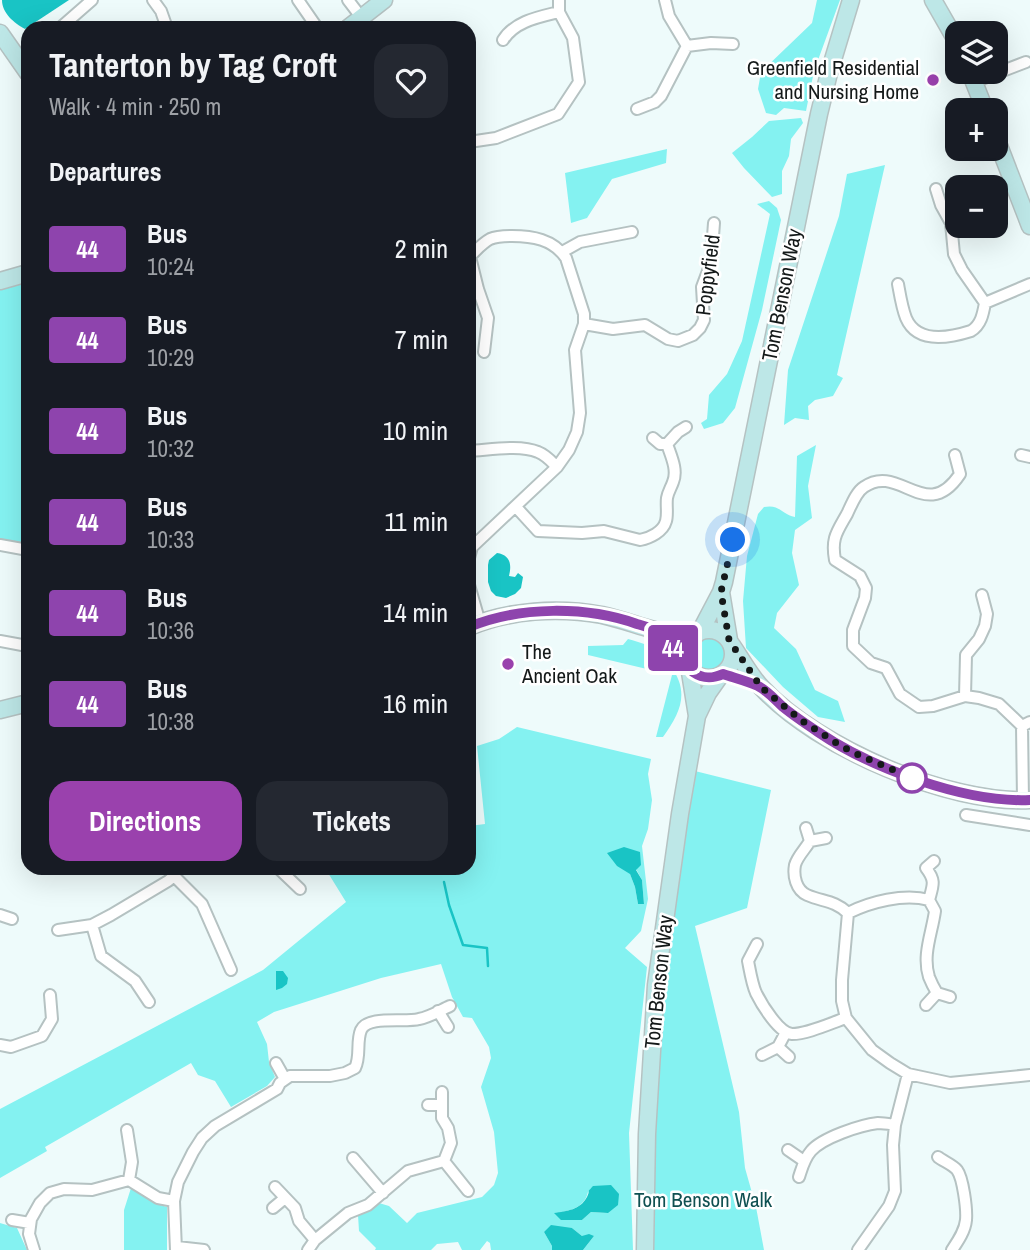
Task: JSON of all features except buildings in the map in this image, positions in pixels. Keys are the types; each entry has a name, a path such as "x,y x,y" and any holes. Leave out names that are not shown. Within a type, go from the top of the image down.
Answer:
{"main road":[{"path":"356,21 384,0"},
{"name":"Tom Benson Way","path":"699,633 721,592 819,114 851,0"},
{"path":"933,0 945,21"},
{"path":"1,37 21,64"},
{"path":"1005,161 1030,226"},
{"path":"0,281 21,275"},
{"name":"Tom Benson Way","path":"721,592 730,642"},
{"path":"476,625 527,612 576,611 628,621 657,631 716,631 730,642 761,687 820,734 861,756 919,781 968,793 1027,800"},
{"path":"657,631 699,676 706,678 722,675 761,687"},
{"path":"688,665 686,651 692,638 699,633"},
{"path":"722,675 732,661 730,642"},
{"name":"Tom Benson Way","path":"688,665 697,716"},
{"name":"Tom Benson Way","path":"645,1250 647,1134 656,985 697,716 708,693 722,675"},
{"path":"0,710 21,705"}],"street":[{"path":"68,21 92,0"},
{"path":"153,0 165,21"},
{"path":"298,0 313,21"},
{"path":"348,0 361,17"},
{"path":"665,0 668,16 687,46"},
{"path":"476,141 496,138 558,114 579,82 573,38 559,6 509,31 503,40"},
{"path":"687,46 733,44"},
{"path":"637,109 655,102 661,96 687,46"},
{"path":"1008,67 1026,62"},
{"path":"898,284 906,319 917,332 927,337 971,331 980,322 985,303 954,254 951,223 936,189"},
{"name":"Poppyfield","path":"584,324 612,329 645,326 668,339 678,341 693,335 704,320 702,287 710,263 714,223"},
{"path":"562,252 580,243 632,232"},
{"path":"476,250 484,243 503,236 536,237 551,243 562,252 568,264 583,308 584,324 575,350 580,413 577,432 569,450 556,467 476,545"},
{"path":"476,282 488,318 484,352"},
{"path":"985,303 1030,284"},
{"path":"653,438 660,444 667,444 686,427"},
{"path":"516,507 538,531 582,533 604,530 645,539 660,531 666,520 666,501 675,470 667,444"},
{"path":"476,451 524,448 538,452 556,467"},
{"path":"955,456 960,474 944,492 932,496 878,481 862,487 832,545 835,560 860,576 866,588 853,630 853,646 871,663 886,668 900,694 919,707 933,706 965,696 999,704 1026,724 1027,800"},
{"path":"0,545 21,549"},
{"path":"965,696 966,655 979,639 985,626 987,614 982,595"},
{"path":"0,643 21,645"},
{"path":"966,815 1030,825"},
{"path":"806,828 810,841"},
{"path":"826,838 810,841 795,863 795,878 799,890 833,902 848,913"},
{"path":"925,864 932,876 929,900 935,911 928,942 929,977 937,992 950,997"},
{"path":"58,930 92,925 156,888 171,875"},
{"path":"178,875 202,904 231,970"},
{"path":"285,875 300,889"},
{"path":"848,913 864,905 907,897 929,900"},
{"path":"848,913 842,1001 846,1018 872,1049 908,1074 950,1083 1030,1075"},
{"path":"0,915 12,919"},
{"path":"92,925 101,956 135,981 149,1002"},
{"path":"757,944 742,959 755,992 768,1013 786,1032 794,1034 846,1018"},
{"path":"926,1005 937,992"},
{"path":"0,1045 11,1047 41,1036 52,1019 50,995"},
{"path":"204,1250 177,1248 174,1201 178,1182 202,1138 215,1126 277,1089 280,1083 290,1076 330,1076 355,1069 359,1061 359,1033 362,1026 371,1021 421,1019 450,1006"},
{"path":"438,1011 448,1027"},
{"path":"762,1055 778,1047 786,1032"},
{"path":"778,1047 789,1057"},
{"path":"276,1063 285,1079"},
{"path":"858,1250 889,1206 895,1191 895,1125 908,1074"},
{"path":"442,1092 443,1118 451,1143 444,1161"},
{"path":"428,1105 442,1105"},
{"path":"799,1177 804,1161 812,1149 828,1140 882,1123 895,1125"},
{"path":"127,1130 132,1162 129,1180"},
{"path":"788,1150 804,1161"},
{"path":"938,1157 957,1170 962,1184 966,1219 960,1238 952,1250"},
{"path":"353,1158 383,1193"},
{"path":"444,1161 468,1191"},
{"path":"308,1250 315,1240 348,1213 368,1205 408,1171 444,1161"},
{"path":"957,1170 967,1161"},
{"path":"34,1250 29,1234 31,1219 40,1203 50,1193 64,1189 92,1190 129,1180 158,1198 174,1201"},
{"path":"275,1187 295,1208 299,1221 315,1240"},
{"path":"273,1208 285,1198"},
{"path":"12,1220 30,1223"}],"green space":[{"path":"817,0 840,0 814,71 806,111 784,108 776,115 766,113 758,89 761,72 812,23"},
{"path":"801,118 803,123 791,139 789,156 782,171 782,194 772,197 732,153 769,121"},
{"path":"667,149 666,163 612,179 587,218 571,223 565,173"},
{"path":"885,165 837,375 843,378 833,396 815,400 808,406 809,420 795,418 784,425 788,370 839,216 847,174"},
{"path":"769,201 777,208 781,220 762,310 735,408 723,423 704,429 701,423 707,419 709,395 727,374 742,341 770,214 757,204"},
{"path":"21,280 21,543 0,539 0,287"},
{"path":"816,445 808,486 812,518 795,530 792,553 799,585 777,613 774,628 796,649 815,690 838,701 845,722 818,717 783,687 746,648 743,601 747,556 758,514 764,507 769,506 795,517 797,456"},
{"path":"709,637 721,642 726,654 721,666 709,671 697,666 692,654 697,642"},
{"path":"628,639 658,652 670,665 680,684 681,702 663,737 656,737 672,675 588,655 588,646 623,645"},
{"path":"517,727 651,759 648,774 652,800 648,829 642,846 648,899 641,931 625,948 647,967 629,1133 633,1250 583,1250 594,1236 582,1236 572,1228 544,1232 552,1250 491,1250 487,1241 480,1250 462,1250 458,1242 437,1244 431,1250 375,1250 359,1231 358,1215 379,1203 389,1206 407,1223 417,1213 482,1197 494,1185 498,1173 494,1132 481,1087 491,1058 489,1047 472,1018 463,1017 452,997 441,964 381,978 274,1012 257,1022 267,1044 269,1062 275,1077 267,1086 231,1107 215,1081 198,1075 191,1063 45,1147 47,1151 0,1178 0,1109 263,970 346,902 329,875 476,875 476,825 485,824 477,746 499,739","holes":["636,869 642,880 644,904 638,904 630,874","588,1192 608,1213 591,1212 582,1220 555,1214 579,1205"]},
{"name":"Tom Benson Walk","path":"695,771 771,790 747,908 695,926 739,1112 745,1168 764,1250 654,1250 652,1132 660,981"},
{"path":"131,1188 167,1207 167,1250 124,1250 124,1210"},
{"path":"0,1223 17,1228 27,1250 0,1250"}],"shaded area":[{"path":"2,0 69,0 37,21 21,21 21,26 4,9"},
{"path":"497,553 509,561 509,576 515,577 518,573 523,577 521,588 506,598 496,596 488,582 489,560"},
{"path":"624,847 640,852 641,865 636,870 642,880 644,904 638,904 630,874 617,866 607,853"},
{"path":"276,971 283,971 288,978 287,984 276,990"},
{"path":"611,1185 619,1194 618,1205 608,1213 591,1212 582,1220 561,1220 554,1213 581,1205 593,1186"},
{"path":"551,1225 572,1228 582,1236 594,1236 583,1250 552,1250 544,1232"}],"waterway":[{"path":"444,882 463,945 487,948 488,966"}],"bus line":[{"name":"44","path":"476,624 527,612 558,611 576,611 628,621 657,631 699,676 713,678 723,674 761,687 820,734 899,773 919,781 968,793 1030,800"}],"place":[{"name":"Greenfield Residential and Nursing Home","path":"933,80"},
{"name":"The Ancient Oak","path":"508,664"}],"route":[{"path":"733,540 721,592 729,640 761,687 820,734 861,756 919,781 912,778"}]}
